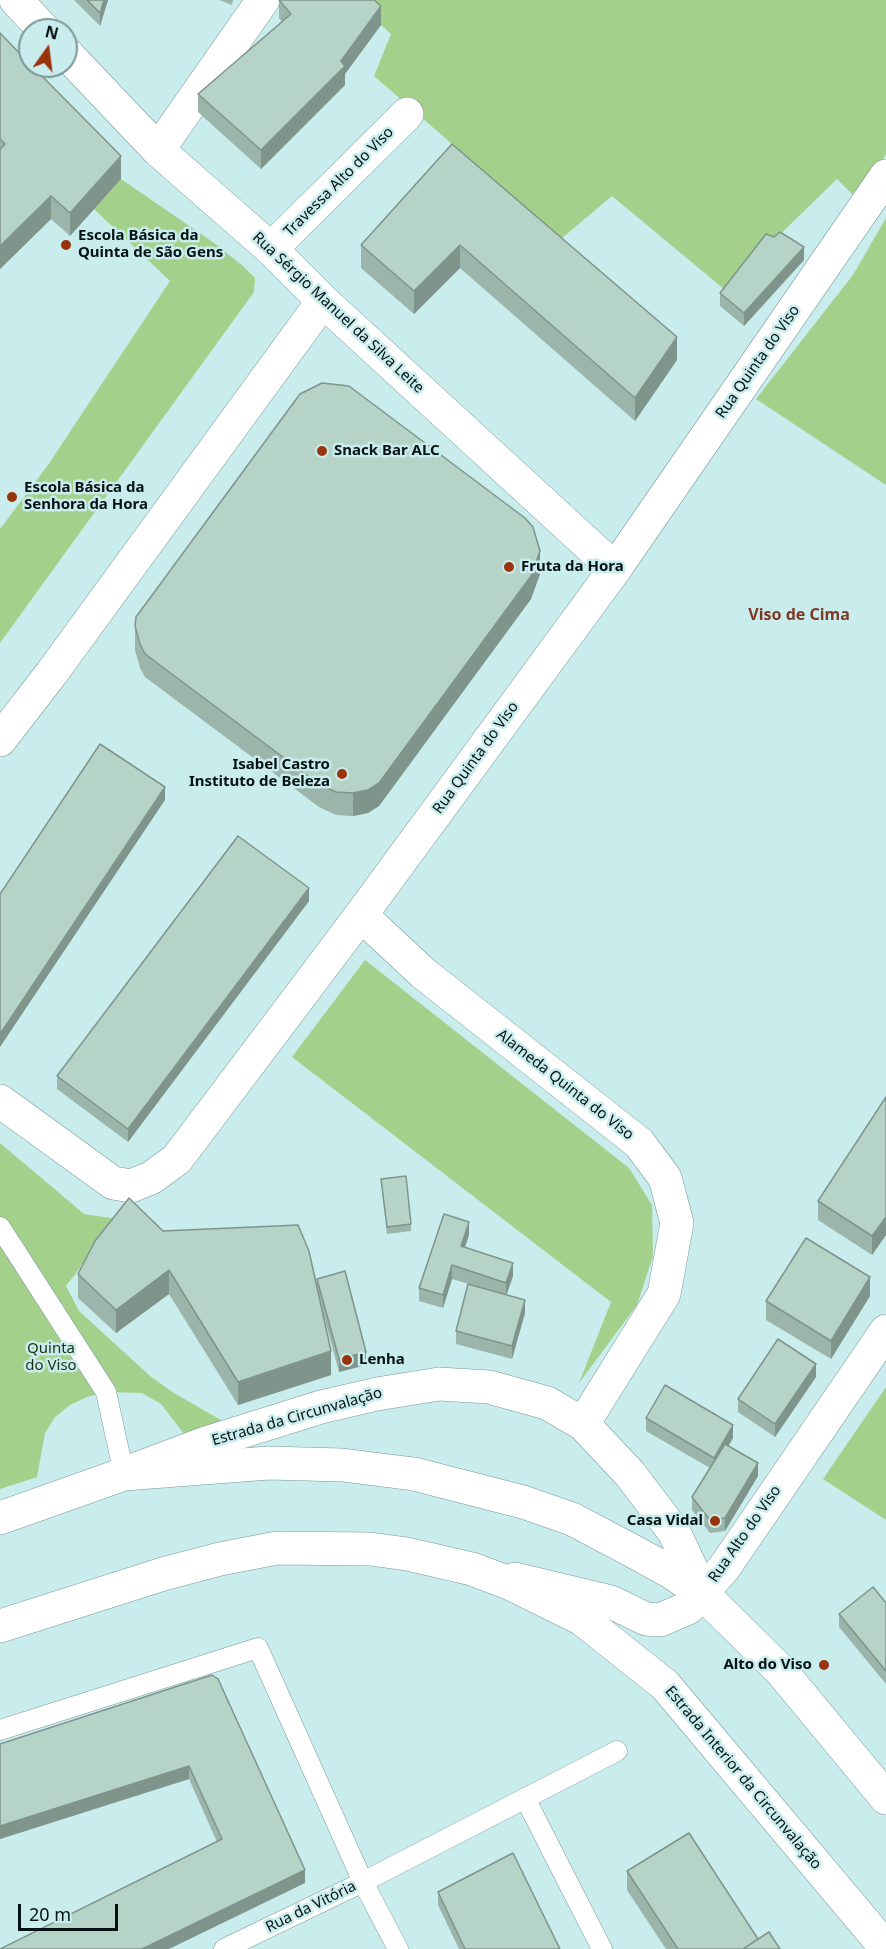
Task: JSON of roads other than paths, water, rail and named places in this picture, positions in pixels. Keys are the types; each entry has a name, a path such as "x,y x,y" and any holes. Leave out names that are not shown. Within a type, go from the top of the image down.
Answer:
{"street":[{"path":"16,0 33,18"},
{"path":"158,150 263,0"},
{"name":"Rua Sérgio Manuel da Silva Leite","path":"78,66 158,150 271,249 323,302 615,569"},
{"name":"Travessa Alto do Viso","path":"271,249 407,114"},
{"name":"Rua Quinta do Viso","path":"0,1101 113,1183 131,1186 152,1178 177,1159 361,915 615,569 886,176"},
{"path":"0,740 323,302"},
{"name":"Alameda Quinta do Viso","path":"361,915 423,972 639,1143 665,1178 677,1223 664,1294 583,1424"},
{"name":"Rua Alto do Viso","path":"472,1569 611,1602 646,1619 660,1620 674,1616 703,1594 724,1568 886,1331"},
{"name":"Estrada da Circunvalação","path":"124,1474 206,1443 321,1407 377,1394 439,1384 489,1387 547,1403 583,1424 630,1474 674,1532 703,1594"},
{"path":"0,1518 124,1474 269,1463 342,1465 414,1474 523,1502 572,1519 671,1572 703,1594 781,1671 886,1798"},
{"name":"Estrada Interior da Circunvalação","path":"0,1626 163,1574 220,1559 277,1548 370,1549 472,1569 509,1583 582,1619 665,1685 886,1948"}],"lane":[{"path":"0,1227 106,1392 124,1474"},
{"path":"0,1730 258,1648 363,1882 617,1750"},
{"path":"525,1798 602,1949"},
{"name":"Rua da Vitória","path":"224,1949 363,1882 398,1949"}],"place":[{"name":"Escola Básica da Quinta de São Gens","path":"66,245"},
{"name":"Snack Bar ALC","path":"322,451"},
{"name":"Escola Básica da Senhora da Hora","path":"12,497"},
{"name":"Fruta da Hora","path":"509,567"},
{"name":"Isabel Castro Instituto de Beleza","path":"342,774"},
{"name":"Lenha","path":"347,1360"},
{"name":"Casa Vidal","path":"715,1521"},
{"name":"Alto do Viso","path":"824,1665"}],"district":[{"name":"Viso de Cima","path":"799,615"}],"park label":[{"name":"Quinta do Viso","path":"51,1358"}]}
